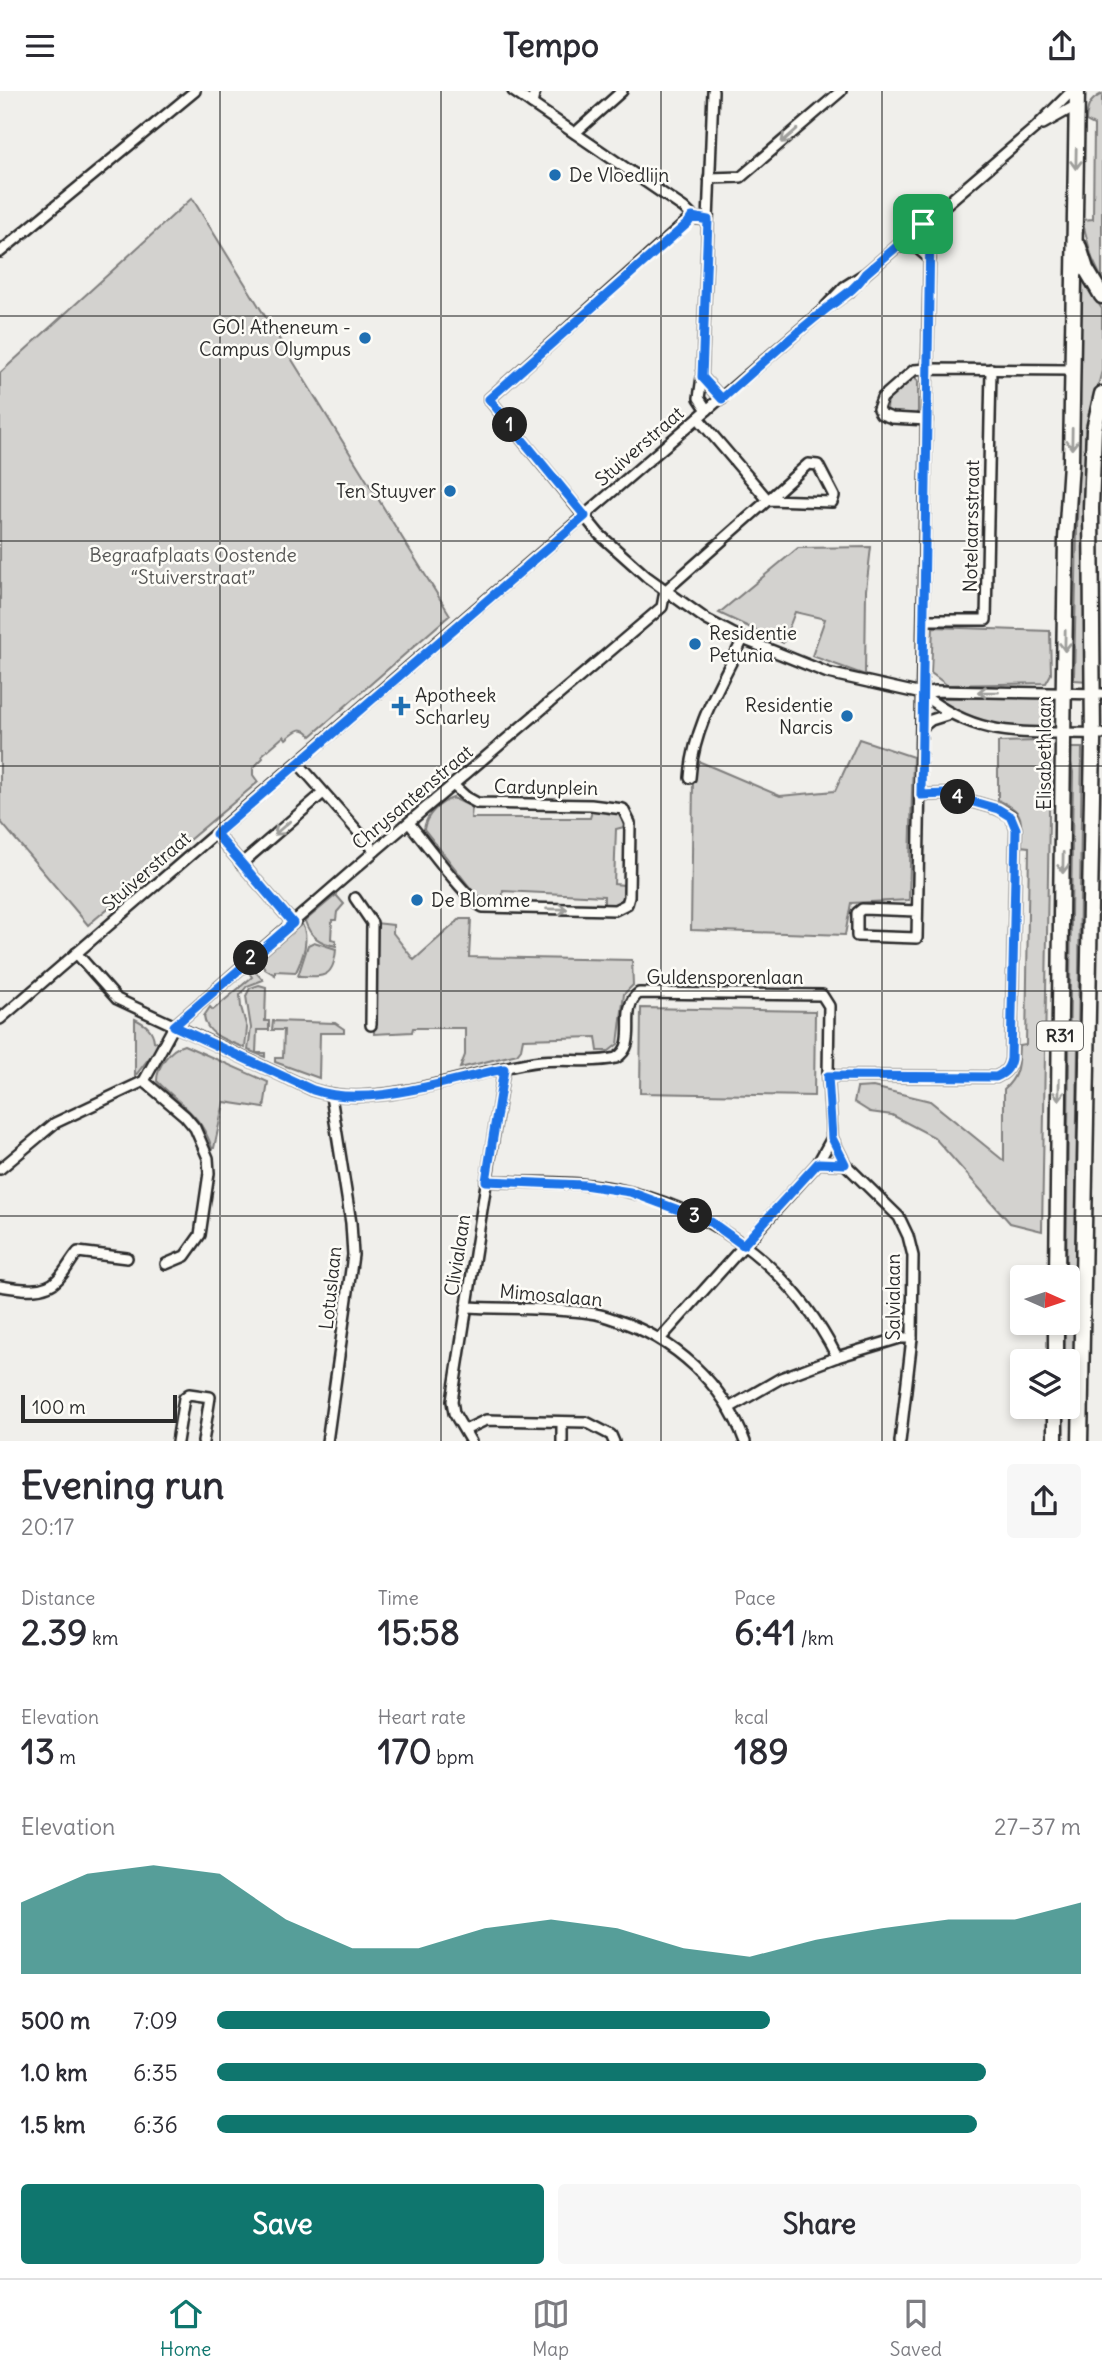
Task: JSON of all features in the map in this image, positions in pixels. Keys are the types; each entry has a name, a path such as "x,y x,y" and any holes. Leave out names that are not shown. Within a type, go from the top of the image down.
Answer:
{"main road":[{"path":"1075,96 1088,91"},
{"name":"Elisabethlaan","path":"1056,1265 1063,733 1073,370 1075,96"},
{"name":"Elisabethlaan","path":"1074,228 1086,269 1100,291"},
{"name":"R31","path":"1080,1441 1098,734 1092,481 1094,429 1102,394"},
{"path":"1055,1419 1055,1441"}],"street":[{"path":"0,252 195,91"},
{"path":"513,91 684,208 692,217 708,220"},
{"path":"532,104 535,91"},
{"path":"575,132 622,91"},
{"path":"707,410 699,398 713,91"},
{"path":"709,178 741,177 841,91"},
{"name":"Stuiverstraat","path":"1035,128 1075,96"},
{"name":"Stuiverstraat","path":"0,1019 722,399 823,310 838,293 865,274 1075,96"},
{"path":"692,217 489,399 599,534 664,591 708,620 743,639 828,673 922,694 950,714 975,725 1001,731 1098,734"},
{"path":"917,911 862,909 857,913 857,936 917,938 930,259 930,233 923,224"},
{"path":"898,246 918,248 930,259"},
{"name":"Notelaarsstraat","path":"923,620 986,620 992,369"},
{"path":"927,420 892,418 881,414 878,409 882,398 914,370 1073,370"},
{"path":"702,377 722,399"},
{"path":"698,418 768,500"},
{"name":"Chrysantenstraat","path":"174,1026 662,607 664,591 808,464 818,465 834,496 832,502 768,500"},
{"path":"690,778 692,754 700,726 743,639"},
{"path":"922,694 936,691 1098,694"},
{"path":"921,728 931,720 950,714"},
{"path":"298,763 375,851"},
{"name":"Cardynplein","path":"409,823 478,905 483,907 615,910 628,902 630,823 623,809 591,805 477,803 453,785"},
{"path":"242,864 323,793"},
{"path":"828,1076 996,1077 1004,1074 1009,1067 1016,829 1011,817 998,809 946,794 921,795"},
{"path":"216,834 293,923"},
{"path":"355,898 372,923 371,1025"},
{"name":"Guldensporenlaan","path":"76,954 117,999 331,1096 412,1090 539,1061 616,1058 622,1055 628,1043 630,1003 639,993 650,991 822,995 829,1006 828,1076 832,1138"},
{"path":"0,1169 54,1123 144,1081 174,1026"},
{"name":"Clivialaan","path":"471,1441 454,1413 452,1401 504,1069"},
{"path":"144,1081 195,1128 208,1158 209,1173 200,1235 185,1256 166,1264"},
{"name":"Lotuslaan","path":"327,1441 353,1255 351,1223 331,1096"},
{"path":"661,1338 818,1163 832,1138"},
{"name":"Salvialaan","path":"832,1138 845,1164 899,1217 913,1256 912,1338 900,1441"},
{"path":"818,1163 845,1164"},
{"path":"486,1181 584,1185 630,1192 711,1222 777,1273 804,1302 823,1330 836,1357"},
{"path":"0,1286 20,1289 45,1287 57,1281 78,1252 127,1258"},
{"name":"Mimosalaan","path":"466,1307 593,1313 661,1338 692,1363 714,1387 729,1408 745,1441"},
{"path":"729,1408 781,1378 836,1357 900,1338 912,1338"},
{"path":"177,1441 184,1398 189,1394 210,1397 203,1441"},
{"path":"465,1430 486,1420 586,1422 611,1435 614,1441"},
{"path":"562,1423 562,1441"}],"green space":[{"path":"1102,94 1102,279 1092,258 1082,220 1093,219 1094,125 1086,121 1087,112 1091,101"},
{"name":"Begraafplaats Oostende “Stuiverstraat”","path":"192,198 450,615 311,736 302,730 295,731 286,739 284,736 262,755 263,758 253,768 253,775 258,782 88,925 0,821 0,373"},
{"path":"1082,278 1102,309 1102,371 1093,404 1087,458 1084,653 1088,681 1074,680"},
{"path":"916,378 916,415 890,412 887,409 888,399 911,379"},
{"path":"871,547 866,590 865,675 812,656 825,619 795,612 783,643 719,613 798,548"},
{"path":"933,627 1050,631 1051,674 1046,683 947,685 931,673"},
{"path":"937,698 1052,698 1051,729 1006,726 975,720 948,708"},
{"path":"859,739 913,757 909,900 851,903 845,935 691,930 693,781 698,761 780,796 835,791"},
{"path":"1039,741 1046,745 1050,755 1042,1231 1010,1223 934,1137 892,1115 870,1112 854,1102 857,1088 873,1087 930,1101 1004,1161 1004,1089 1015,1074 1019,1046 1026,1045 1029,847 1020,846 1021,822 1018,813 998,800 998,742"},
{"path":"1068,748 1082,748 1075,1265 1066,1265 1073,772"},
{"path":"453,798 472,807 471,818 590,818 593,808 620,813 624,827 616,829 614,884 624,885 623,898 617,905 604,905 604,896 503,891 502,904 480,900 424,829 434,810"},
{"path":"336,895 344,904 337,912 336,920 332,920 331,939 336,940 336,946 316,938 305,921"},
{"path":"460,919 471,919 469,957 632,960 633,985 624,994 618,1044 609,1051 598,1051 596,1037 523,1039 517,1054 460,1068 465,1055 465,1028 413,1028 412,1032 374,1034 376,923 393,925 393,933 414,960"},
{"path":"302,924 305,942 296,972 275,971 275,975 265,969 260,960"},
{"path":"314,942 336,949 333,966 321,976 298,976 308,945"},
{"path":"249,969 254,970 263,980 247,986 240,995 247,1028 245,1048 214,1033 204,1016 210,1007 213,1010 252,977"},
{"path":"259,985 266,987 265,1021 269,1021 269,1030 257,1030 256,1053 265,1053 265,1057 248,1050 251,1028 246,996 250,988"},
{"path":"641,1008 815,1011 814,1096 640,1093"},
{"path":"135,1019 148,1027 154,1041 160,1044 135,1076"},
{"path":"273,1021 335,1023 344,1029 344,1033 320,1033 319,1078 275,1062 275,1058 283,1058 284,1030 272,1030"},
{"path":"184,1045 268,1082 264,1108 224,1102 214,1148 196,1118 157,1081 165,1059 173,1050"},
{"path":"1065,1335 1074,1335 1074,1349 1064,1349"}],"place":[{"name":"De Vloedlijn","path":"555,175"},
{"name":"GO! Atheneum - Campus Olympus","path":"365,338"},
{"name":"Ten Stuyver","path":"450,491"},
{"name":"Residentie Petunia","path":"695,644"},
{"name":"Apotheek Scharley","path":"401,706"},
{"name":"Residentie Narcis","path":"847,716"},
{"name":"De Blomme","path":"417,900"}],"route":[{"path":"692,217 708,220 702,377 722,399 823,310 849,292 865,274 923,224 930,233 921,795 946,794 1004,811 1011,817 1016,829 1011,1059 1004,1074 996,1077 828,1076 832,1138 845,1164 818,1163 743,1245 711,1222 630,1192 584,1185 486,1181 504,1069 412,1090 331,1096 174,1026 293,923 216,834 585,516 489,399 692,217"}]}
